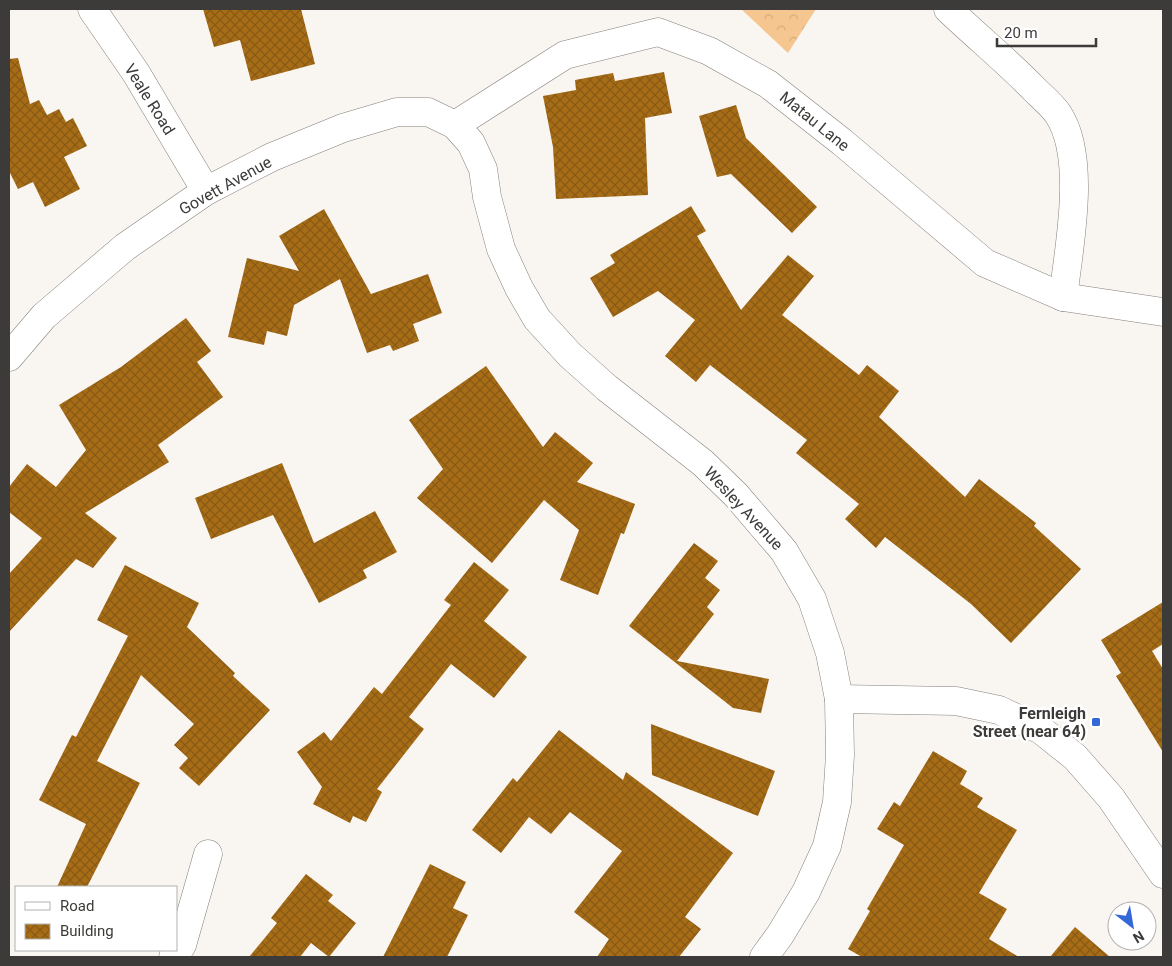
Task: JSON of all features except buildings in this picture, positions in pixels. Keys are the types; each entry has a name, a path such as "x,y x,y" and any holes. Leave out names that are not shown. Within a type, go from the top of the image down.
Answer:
{"street":[{"name":"Veale Road","path":"92,9 136,74 206,191"},
{"path":"948,9 1020,75 1058,114 1071,144 1075,208 1063,297"},
{"name":"Matau Lane","path":"455,125 565,55 658,32 709,51 768,84 842,142 984,263 1063,297 1163,312"},
{"name":"Govett Avenue","path":"9,356 44,316 125,247 206,191 272,158 334,132 397,112 428,112 455,125"},
{"name":"Wesley Avenue","path":"455,125 471,143 483,169 487,196 501,249 519,288 537,319 577,362 607,388 703,463 723,482 763,524 784,551 812,599 830,653 839,699 840,755 837,802 826,846 806,892 764,957"},
{"path":"839,699 956,701 999,710 1041,730 1075,757 1111,798 1163,874"},
{"path":"178,950 182,946 208,854"}],"green space":[{"path":"741,9 816,9 788,53"}],"place":[{"name":"Fernleigh Street (near 64)","path":"1096,722"}]}
